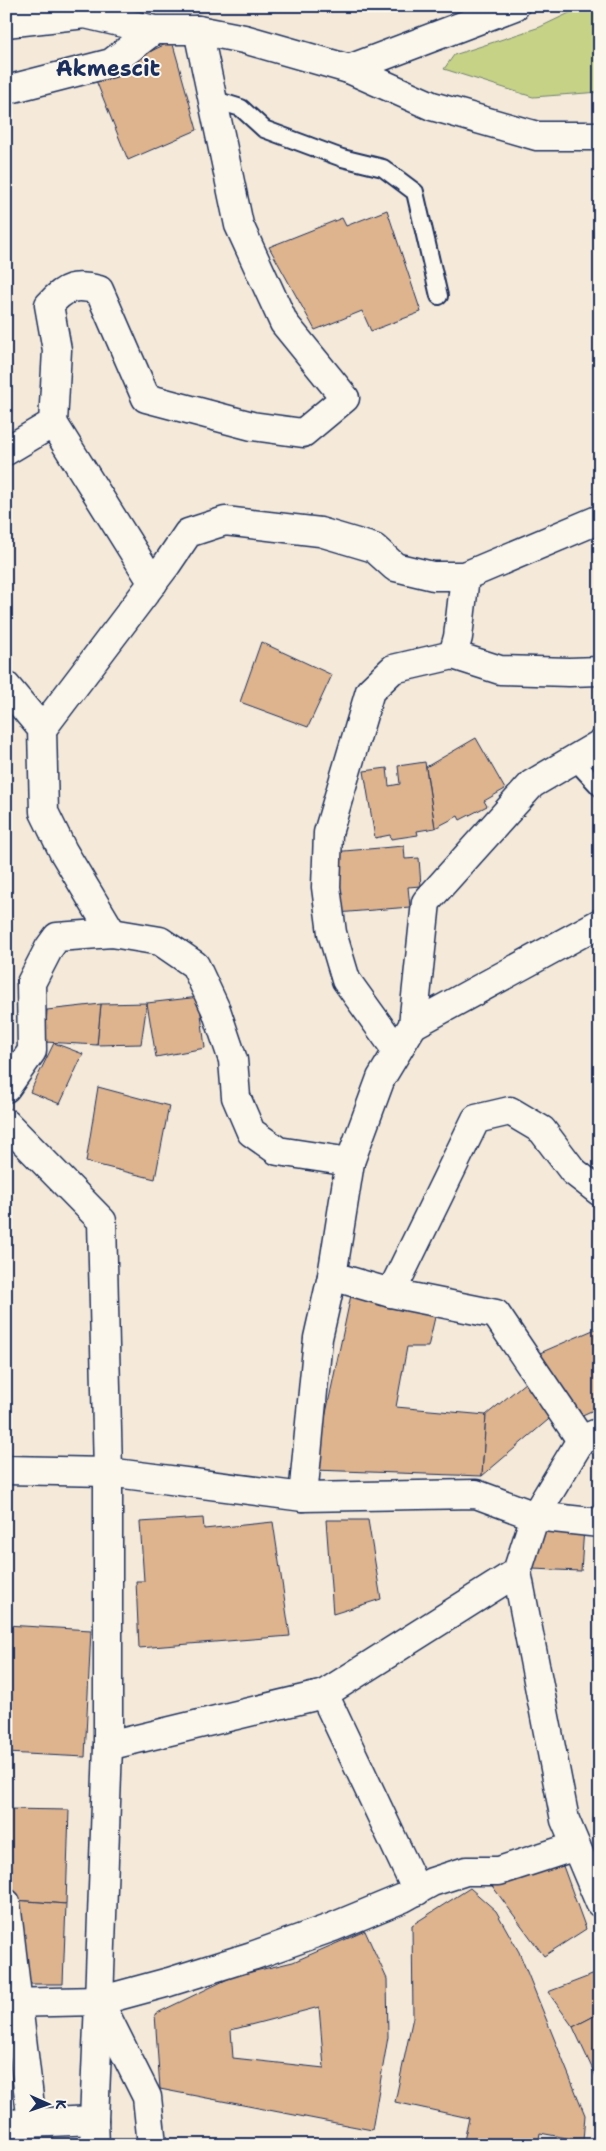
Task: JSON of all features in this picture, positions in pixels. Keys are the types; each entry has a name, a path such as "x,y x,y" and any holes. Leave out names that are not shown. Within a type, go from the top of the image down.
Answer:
{"street":[{"path":"349,69 515,6"},
{"path":"6,23 85,14 154,30 198,30 244,38 349,69 432,106 537,136 600,136"},
{"path":"6,90 111,63 154,30"},
{"path":"153,583 53,423 57,350 49,305 61,291 80,285 100,290 146,398 252,426 303,433 345,398 284,323 239,224 198,30"},
{"path":"6,451 53,423"},
{"path":"42,729 153,583 188,533 225,521 320,532 374,548 396,567 433,576 465,576 600,519"},
{"path":"453,655 458,637 465,576"},
{"path":"397,1051 346,980 332,932 326,887 328,833 370,691 393,669 453,655 500,670 600,671"},
{"path":"6,686 42,729 44,812 64,852 112,933"},
{"path":"303,1497 318,1338 332,1276 350,1162 382,1078 413,1025 426,902 532,784 600,744"},
{"path":"413,1025 600,923"},
{"path":"6,1088 32,1051 31,983 49,948 57,937 112,933 160,941 194,965 216,1010 233,1060 236,1097 250,1132 278,1151 350,1162"},
{"path":"392,1293 476,1119 510,1111 534,1125 542,1130 573,1171 600,1192"},
{"path":"6,1123 102,1221 108,1472 108,1746 94,2132 19,2124 6,1904"},
{"path":"332,1276 392,1293 496,1314 590,1436 535,1516 517,1572 565,1820 600,1903"},
{"path":"6,1470 108,1472 303,1497 476,1494 535,1516 600,1523"},
{"path":"108,1746 324,1694 517,1572"},
{"path":"324,1694 417,1891"},
{"path":"11,2002 99,2001 169,1982 252,1956 342,1923 403,1898 432,1882 466,1871 499,1871 576,1846"},
{"path":"99,2001 147,2097 152,2145"}],"lane":[{"path":"212,99 241,108 264,129 342,158 383,168 415,192 439,296"},
{"path":"574,760 600,788"}],"green space":[{"path":"584,6 600,6 600,92 533,97 444,69 454,55 540,27"}],"building":[{"path":"172,41 197,130 128,160 95,78"},
{"path":"387,210 421,312 371,331 362,311 315,330 269,247 342,218 346,226"},
{"path":"261,642 332,675 308,727 240,702"},
{"path":"476,738 505,789 484,801 487,806 460,820 458,816 435,828 426,767"},
{"path":"425,762 435,828 417,831 418,835 391,839 390,835 375,838 364,771 387,768 389,786 400,784 398,766"},
{"path":"404,846 405,859 419,858 421,886 408,887 410,907 337,913 332,852"},
{"path":"199,997 205,1048 156,1057 147,1003"},
{"path":"147,1003 141,1044 97,1045 101,1004"},
{"path":"101,1004 97,1045 45,1042 47,1010"},
{"path":"54,1043 83,1054 60,1104 30,1092"},
{"path":"98,1087 169,1106 155,1179 86,1162"},
{"path":"351,1295 436,1313 428,1347 407,1347 396,1407 486,1415 482,1476 314,1470"},
{"path":"600,1327 600,1407 576,1418 533,1356"},
{"path":"526,1382 555,1414 482,1476 486,1415"},
{"path":"203,1518 204,1529 273,1522 290,1636 139,1648 136,1581 144,1581 140,1522"},
{"path":"326,1520 368,1520 381,1599 333,1614"},
{"path":"584,1528 581,1571 532,1569 545,1531"},
{"path":"6,1625 91,1630 85,1757 6,1753"},
{"path":"6,1809 69,1810 66,1904 13,1900 6,1833"},
{"path":"563,1866 586,1929 544,1956 487,1879"},
{"path":"470,1888 496,1911 519,1952 585,2115 583,2141 540,2133 538,2145 463,2145 469,2118 395,2102 413,2017 412,1925"},
{"path":"13,1900 66,1904 63,1984 23,1984"},
{"path":"365,1931 387,1979 388,2037 372,2130 160,2089 155,2014 234,1976 293,1962","holes":["319,2007 324,2068 233,2058 231,2030"]},
{"path":"600,1972 600,2013 573,2027 548,1992"},
{"path":"600,2013 600,2082 599,2083 573,2027"}],"district":[{"name":"Akmescit","path":"108,68"}]}
